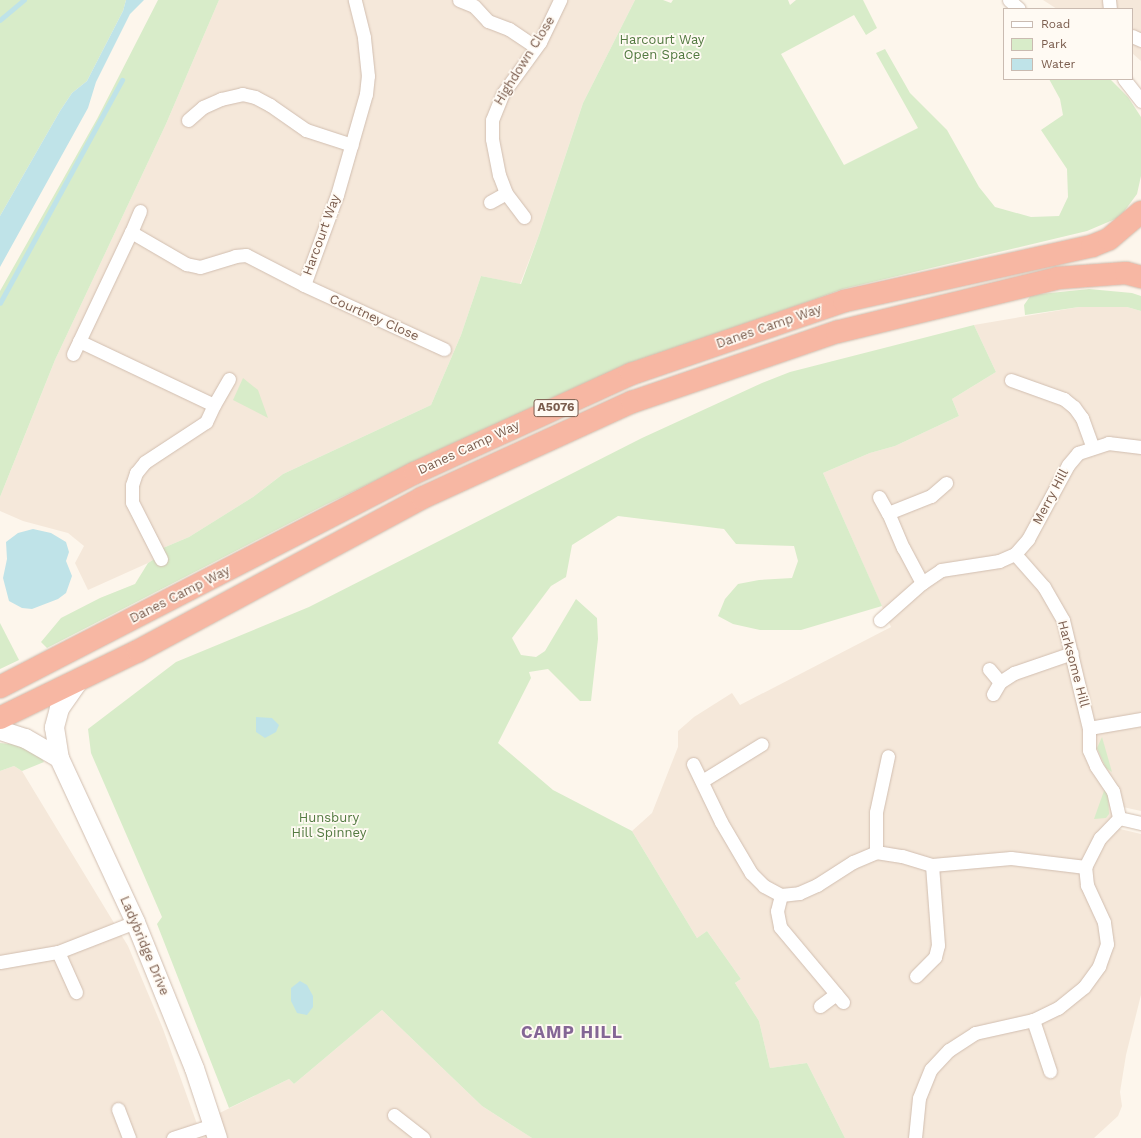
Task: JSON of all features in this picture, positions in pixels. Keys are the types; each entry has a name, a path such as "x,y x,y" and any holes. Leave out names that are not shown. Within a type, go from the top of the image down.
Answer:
{"highway":[{"name":"Danes Camp Way","path":"0,687 415,473 631,374 844,301 1092,246 1109,239 1141,212"},
{"name":"Danes Camp Way","path":"0,718 138,651 422,498 632,402 837,332 1035,283 1058,278 1100,274 1126,273 1141,277"}],"street":[{"name":"Harcourt Way","path":"131,232 192,266 200,267 234,256 246,256 304,285 362,112 368,76 364,37 355,0"},
{"path":"459,0 474,6 488,21 509,29 536,47"},
{"name":"Highdown Close","path":"524,217 506,193 494,156 492,120 503,93 536,47 560,0"},
{"path":"1010,0 1018,8"},
{"path":"1125,80 1141,101"},
{"path":"188,120 209,104 242,94 255,97 270,105 306,130 352,145"},
{"path":"490,202 506,193"},
{"path":"73,354 140,211"},
{"name":"Courtney Close","path":"304,285 444,349"},
{"path":"79,341 214,405"},
{"path":"161,559 132,502 132,485 136,473 145,462 206,422 229,379"},
{"path":"1012,380 1064,399 1074,407 1082,418 1092,446"},
{"name":"Merry Hill","path":"1015,554 1031,534 1068,465 1078,453 1092,446 1108,443 1141,447"},
{"path":"888,514 931,496 946,483"},
{"path":"879,496 903,548 922,583"},
{"path":"880,620 922,583 942,570 999,561 1015,554"},
{"name":"Harksome Hill","path":"1015,554 1044,587 1062,620 1072,653 1089,728 1092,758 1113,791 1119,818"},
{"path":"993,694 1000,682 1029,666 1072,653"},
{"path":"989,669 1000,682"},
{"name":"Ladybridge Drive","path":"80,678 59,708 54,727 60,758 135,922 194,1068 215,1132"},
{"path":"1089,728 1141,719"},
{"path":"0,730 25,738 60,758"},
{"path":"702,781 762,744"},
{"path":"876,852 876,812 888,756"},
{"path":"693,764 721,822 751,873 764,886 781,895 798,893 816,885 853,862 876,852 902,856 932,865 1011,858 1085,867"},
{"path":"915,1138 918,1098 931,1069 948,1050 975,1033 1033,1020 1058,1008 1084,987 1099,966 1107,944 1104,922 1087,885 1085,867 1100,838 1119,818 1141,823"},
{"path":"916,976 935,957 938,945 932,865"},
{"path":"781,895 777,911 780,927 839,998 820,1006"},
{"path":"0,962 58,952 135,922"},
{"path":"58,952 76,992"},
{"path":"1033,1020 1050,1071"},
{"path":"118,1108 129,1138"},
{"path":"394,1115 423,1138"},
{"path":"172,1138 215,1132"}],"shaded area":[{"path":"219,0 635,0 583,103 539,235 520,284 481,276 461,335 431,405 283,474 253,497 189,537 163,548 164,553 148,563 88,590 75,563 84,546 68,533 23,521 0,511 0,497 55,360 166,124"},
{"path":"1043,0 1141,0 1141,61 1133,54 1133,8 1055,8"},
{"path":"1079,307 1127,307 1141,311 1141,811 1123,807 1120,829 1141,834 1141,995 1126,1055 1120,1092 1122,1106 1118,1116 1094,1138 845,1138 807,1063 770,1068 759,1021 735,983 741,979 707,931 697,938 632,831 652,813 678,747 678,731 694,717 732,693 740,705 891,627 823,473 870,453 895,446 959,416 952,399 996,372 974,325"},
{"path":"14,766 22,771 128,946 163,1029 197,1124 289,1079 294,1084 382,1010 482,1106 532,1138 0,1138 0,771"}],"green space":[{"path":"0,0 126,0 123,11 87,81 72,93 60,111 0,216"},
{"path":"158,0 219,0 166,124 55,360 0,497 0,291 97,119"},
{"name":"Harcourt Way Open Space","path":"635,0 663,0 671,3 673,0 788,0 790,5 796,0 863,0 877,28 866,35 854,15 781,54 844,165 918,128 876,53 885,49 910,93 947,130 979,187 995,207 1031,217 1059,216 1068,197 1067,169 1041,130 1063,115 1060,99 1050,80 1111,80 1128,97 1141,117 1141,176 1137,194 1120,217 1087,231 843,289 750,323 457,442 325,505 47,648 41,642 61,618 100,598 135,584 148,563 164,553 163,548 189,537 253,497 283,474 431,405 461,335 481,276 521,284 583,103"},
{"path":"1089,289 1132,293 1141,296 1141,311 1127,307 1079,307 1025,315 1024,305 1031,295"},
{"name":"Hunsbury Hill Spinney","path":"974,325 996,372 952,399 959,416 895,446 870,453 823,473 882,606 801,630 760,630 733,624 718,616 725,599 738,584 759,580 792,578 798,561 794,546 736,544 724,529 618,516 572,545 566,577 551,586 512,638 521,655 536,657 545,651 576,599 597,618 598,639 591,701 580,701 548,669 529,672 531,678 498,743 553,790 632,831 697,938 707,931 741,979 735,983 759,1021 770,1068 807,1063 845,1138 532,1138 482,1106 382,1010 294,1084 289,1079 229,1108 157,924 162,917 91,753 88,729 176,662 309,607 642,438 762,383 790,372"},
{"path":"243,378 258,390 268,418 233,400"},
{"path":"0,623 19,660 0,669"},
{"path":"1102,737 1112,772 1106,768 1097,748"},
{"path":"0,743 21,745 37,752 44,762 22,771 14,766 0,771"},
{"path":"1105,788 1108,794 1109,814 1106,818 1094,819"}],"water":[{"path":"126,0 144,0 130,14 96,82 88,108 0,267 0,216 60,111 72,93 87,81 123,11"},
{"path":"33,529 51,533 66,542 69,552 66,561 72,576 66,593 58,599 32,609 22,608 9,601 3,578 7,559 6,542 18,533"},
{"path":"256,717 272,718 279,725 276,732 265,738 256,732"},
{"path":"300,981 307,985 313,996 313,1007 307,1015 297,1013 291,1001 291,988"}],"waterway":[{"path":"0,20 24,0"},
{"path":"0,303 122,80"}],"district":[{"name":"CAMP HILL","path":"572,1033"}]}
